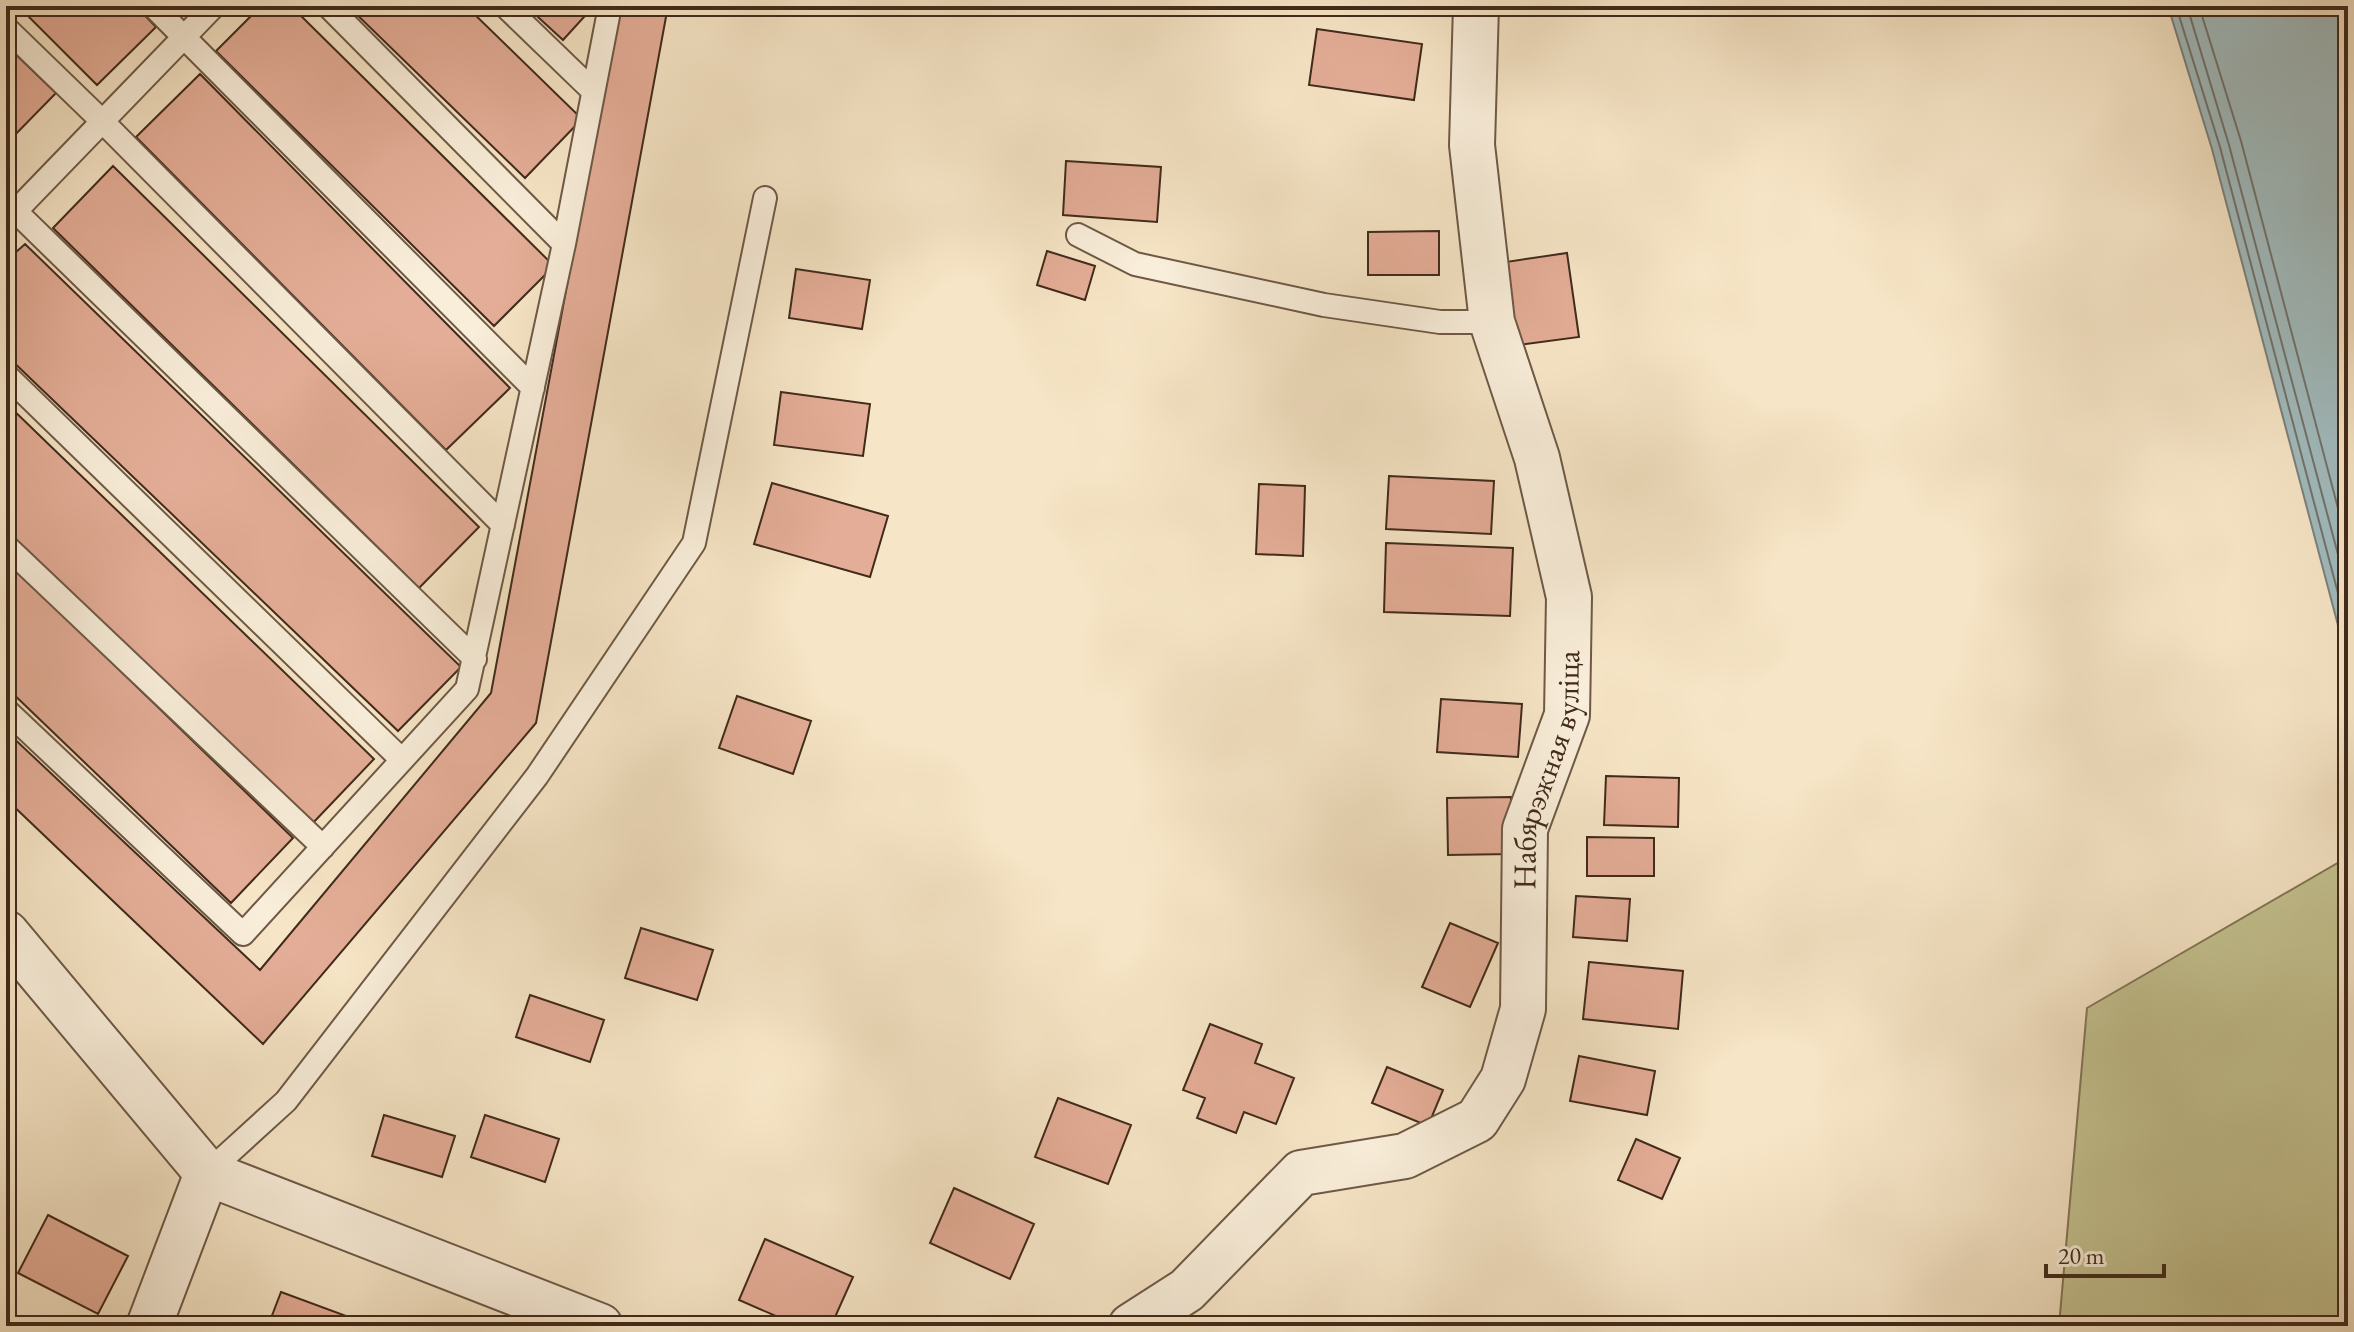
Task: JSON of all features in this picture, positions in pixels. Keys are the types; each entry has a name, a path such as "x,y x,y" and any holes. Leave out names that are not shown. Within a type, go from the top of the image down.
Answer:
{"street":[{"name":"Набярэжная вуліца","path":"1131,1326 1187,1290 1301,1173 1405,1156 1477,1120 1503,1079 1523,1009 1525,829 1567,715 1569,597 1537,458 1492,322 1472,145 1476,6"},
{"path":"6,933 207,1173 600,1326"},
{"path":"149,1326 207,1173"}],"lane":[{"path":"153,6 533,388"},
{"path":"214,6 9,212 475,659"},
{"path":"328,6 564,244"},
{"path":"505,6 593,91"},
{"path":"6,710 243,934 467,689 564,244 610,6"},
{"path":"6,28 503,525"},
{"path":"207,1173 286,1101 315,1064 537,776 694,543 765,198"},
{"path":"1078,235 1135,264 1324,305 1440,322 1492,322"},
{"path":"6,375 402,760"},
{"path":"6,546 323,847"}],"shaded area":[{"path":"2348,857 2348,1326 2059,1326 2087,1008"}],"water":[{"path":"2168,6 2348,6 2348,663 2212,149"}],"building":[{"path":"18,6 136,6 156,27 97,85"},
{"path":"261,6 291,6 554,266 494,326 216,51"},
{"path":"348,6 466,6 582,119 525,178"},
{"path":"526,6 594,6 563,40"},
{"path":"619,6 668,6 536,723 263,1044 6,799 6,731 260,970 491,693"},
{"path":"1537,6 1582,6 1582,10 1538,12"},
{"path":"1317,29 1422,44 1414,100 1309,85"},
{"path":"6,45 56,93 6,144"},
{"path":"200,74 510,388 446,450 136,137"},
{"path":"1066,161 1161,167 1157,222 1063,215"},
{"path":"113,166 479,527 419,588 53,228"},
{"path":"1439,231 1439,275 1368,275 1368,232"},
{"path":"25,244 461,667 398,731 6,355 6,261"},
{"path":"1047,251 1095,266 1085,300 1037,285"},
{"path":"1567,253 1579,337 1518,345 1506,262"},
{"path":"796,269 870,280 862,329 789,318"},
{"path":"781,392 870,404 863,456 774,445"},
{"path":"6,403 374,759 311,825 6,531"},
{"path":"1389,476 1494,481 1491,534 1386,529"},
{"path":"772,483 888,516 870,577 754,544"},
{"path":"1259,484 1305,486 1303,556 1256,554"},
{"path":"1386,543 1513,548 1510,616 1384,612"},
{"path":"6,560 293,838 231,903 6,687"},
{"path":"737,696 811,721 793,774 719,748"},
{"path":"1441,699 1522,704 1518,757 1437,752"},
{"path":"1606,776 1679,778 1678,827 1604,825"},
{"path":"1511,797 1511,854 1448,855 1447,798"},
{"path":"1587,837 1654,838 1654,876 1587,876"},
{"path":"1576,896 1630,899 1627,941 1573,937"},
{"path":"1450,923 1498,943 1470,1007 1422,987"},
{"path":"641,928 713,950 697,1000 625,978"},
{"path":"1589,962 1683,971 1678,1029 1583,1019"},
{"path":"530,995 604,1020 590,1062 516,1037"},
{"path":"1210,1024 1262,1044 1255,1063 1294,1078 1276,1124 1244,1112 1236,1133 1197,1118 1205,1098 1183,1090"},
{"path":"1579,1056 1655,1071 1647,1115 1570,1101"},
{"path":"1387,1067 1443,1090 1428,1126 1372,1103"},
{"path":"1058,1098 1131,1125 1108,1184 1035,1157"},
{"path":"384,1115 455,1136 442,1177 372,1156"},
{"path":"485,1115 559,1139 545,1182 471,1157"},
{"path":"1636,1139 1680,1158 1662,1199 1618,1180"},
{"path":"954,1188 1034,1224 1010,1279 930,1243"},
{"path":"48,1215 128,1256 98,1314 18,1273"},
{"path":"765,1239 853,1277 831,1326 799,1326 739,1300"},
{"path":"281,1292 349,1317 346,1326 268,1326"}]}
